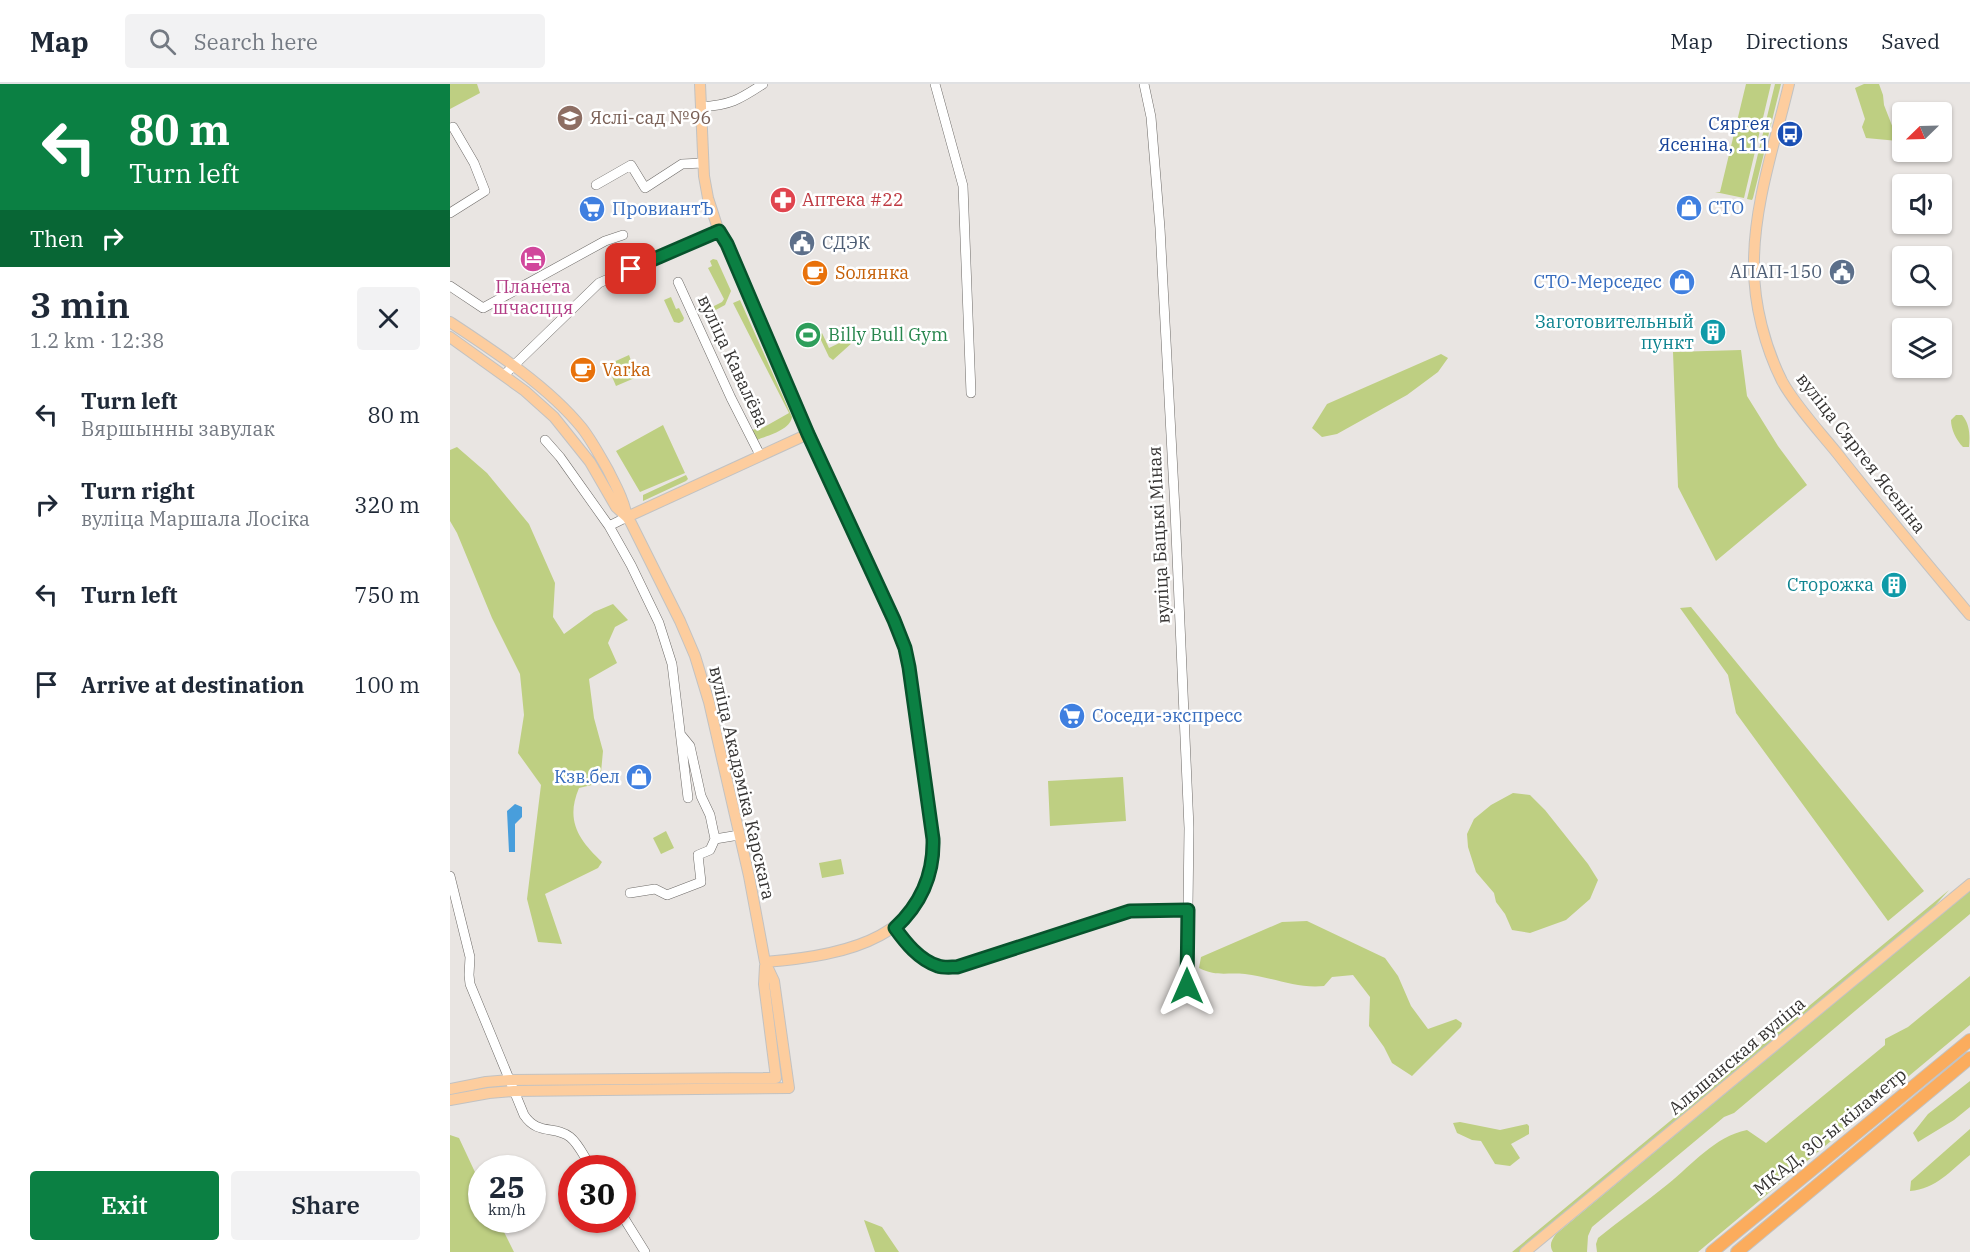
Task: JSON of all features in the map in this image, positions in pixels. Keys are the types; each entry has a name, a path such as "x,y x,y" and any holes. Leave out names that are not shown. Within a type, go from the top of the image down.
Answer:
{"highway":[{"name":"МКАД, 30-ы кіламетр","path":"1712,1252 1970,1040"},
{"name":"МКАД, 30-ы кіламетр","path":"1737,1252 1970,1058"}],"main road":[{"path":"700,84 703,163 708,198 723,245 887,603 905,648 928,796 933,850 929,875 920,898 895,928 854,948 765,962"},
{"name":"вуліца Сяргея Ясеніна","path":"1789,84 1760,204 1754,250 1756,298 1769,347 1783,382 1803,409 1881,509 1970,615"},
{"name":"вуліца Акадэміка Карскага","path":"450,322 558,402 582,428 613,478 625,506 627,517 664,588 695,656 716,730 765,962"},
{"name":"вуліца Акадэміка Карскага","path":"450,337 540,403 566,430 597,473 616,507 627,517"},
{"path":"627,517 808,434"},
{"name":"Альшанская вуліца","path":"1525,1252 1539,1248 1970,884"},
{"path":"765,962 764,984 776,1078"},
{"path":"450,1089 486,1082 512,1085 789,1088 774,981 765,962"},
{"path":"450,1100 512,1085 788,1079"}],"street":[{"path":"701,107 723,106 738,100 763,84"},
{"path":"935,84 963,186 971,393"},
{"name":"вуліца Бацькі Міная","path":"1144,84 1150,117 1160,228 1189,816 1187,986"},
{"path":"450,213 485,191 474,163 453,127"},
{"path":"596,185 631,165 645,188 682,164 703,163"},
{"path":"504,375 599,283 719,231"},
{"path":"450,286 483,308 605,241 623,235"},
{"name":"вуліца Кавалёва","path":"678,282 760,455"},
{"path":"545,440 560,457 609,526 637,575 659,623 672,664 688,798"},
{"path":"609,526 627,517"},
{"path":"630,893 655,889 667,895 701,882 698,855 710,850 715,839 710,815 701,796 690,746 681,735"},
{"path":"715,839 739,835"},
{"path":"450,876 470,957 470,984 528,1121 540,1129 570,1137 583,1155"},
{"path":"895,928 904,941 922,958 938,966 957,967 1130,911 1188,910"},
{"path":"633,1233 645,1252"}],"green space":[{"path":"450,84 477,84 480,93 450,109"},
{"path":"1746,84 1771,84 1744,198 1715,192 1720,192"},
{"path":"1775,84 1781,84 1753,198 1752,200 1747,199"},
{"path":"1864,84 1879,84 1892,126 1892,140 1866,138 1862,127 1865,119 1855,88"},
{"path":"717,260 731,291 725,305 712,312 710,308 724,299 708,268 712,266 710,261"},
{"path":"671,297 676,309 679,308 684,318 679,323 674,322 664,300"},
{"path":"740,300 792,417 783,429 757,440 752,430 757,431 789,413 733,303"},
{"path":"822,333 829,348 852,337 853,342 833,360 829,357 819,336"},
{"path":"1741,350 1747,396 1778,446 1807,485 1716,561 1678,487 1673,352"},
{"path":"1441,354 1448,358 1438,372 1407,395 1337,434 1322,437 1312,428 1327,404"},
{"path":"629,355 637,377 616,386 607,365"},
{"path":"1956,415 1962,415 1967,422 1969,447 1963,447 1954,434 1951,420"},
{"path":"663,425 685,473 640,492 616,451"},
{"path":"457,447 487,473 529,524 555,583 553,617 564,634 594,612 613,604 628,620 615,627 608,643 617,663 589,679 594,718 603,751 600,783 579,788 573,810 581,838 602,862 598,868 545,894 562,944 538,942 527,899 541,785 518,753 524,715 520,674 492,618 450,521 450,450"},
{"path":"686,475 688,479 686,481 643,501 643,495"},
{"path":"1691,607 1924,891 1888,921 1736,713 1728,675 1680,608"},
{"path":"1123,777 1126,821 1050,826 1048,781"},
{"path":"1513,793 1530,795 1545,810 1598,880 1590,899 1566,920 1530,933 1512,930 1505,914 1496,902 1494,893 1476,872 1468,847 1467,834 1474,819 1491,805"},
{"path":"666,831 674,848 661,854 653,838"},
{"path":"841,859 844,874 822,878 819,863"},
{"path":"1949,890 1931,910 1519,1252 1512,1252"},
{"path":"1970,890 1970,914 1734,1113 1724,1117 1592,1227 1588,1236 1587,1252 1553,1252 1551,1243 1556,1234"},
{"path":"1307,921 1385,958 1398,976 1411,1006 1428,1029 1456,1019 1462,1023 1461,1027 1412,1076 1392,1063 1369,1026 1370,997 1353,975 1332,977 1324,986 1314,986 1245,974 1217,973 1199,968 1201,957 1282,922"},
{"path":"1970,976 1970,1025 1698,1252 1597,1252 1598,1238 1659,1191 1704,1152 1724,1139 1747,1130 1766,1143 1885,1045 1885,1039 1908,1027"},
{"path":"1970,1081 1970,1107 1954,1120 1918,1142 1913,1133 1928,1114"},
{"path":"1460,1122 1500,1130 1527,1124 1529,1134 1511,1144 1520,1158 1510,1166 1495,1164 1481,1141 1472,1140 1457,1133 1453,1123"},
{"path":"1970,1129 1970,1155 1935,1183 1910,1191 1911,1181"},
{"path":"450,1135 459,1138 468,1157 468,1233 504,1233 514,1252 450,1252"},
{"path":"864,1220 882,1227 899,1252 875,1252"}],"water":[{"path":"515,804 522,807 522,817 515,824 515,852 509,852 507,811"}],"place":[{"name":"Яслі-сад №96","path":"570,118"},
{"name":"Сяргея Ясеніна, 111","path":"1790,134"},
{"name":"Аптека #22","path":"783,200"},
{"name":"СТО","path":"1689,208"},
{"name":"ПровиантЪ","path":"592,209"},
{"name":"СДЭК","path":"802,243"},
{"name":"Планета шчасцця","path":"533,259"},
{"name":"АПАП-150","path":"1842,272"},
{"name":"Sолянка","path":"815,273"},
{"name":"СТО-Мерседес","path":"1682,282"},
{"name":"Заготовительный пункт","path":"1713,332"},
{"name":"Billy Bull Gym","path":"808,335"},
{"name":"Varka","path":"583,370"},
{"name":"Сторожка","path":"1894,585"},
{"name":"Соседи-экспресс","path":"1072,716"},
{"name":"Кзв.бел","path":"639,777"}],"route":[{"path":"631,269 719,231 764,327 808,434 894,620 905,648 909,667 933,839 932,862 927,883 913,908 895,928 904,941 922,958 938,966 957,967 1130,911 1188,910 1187,986"}]}
